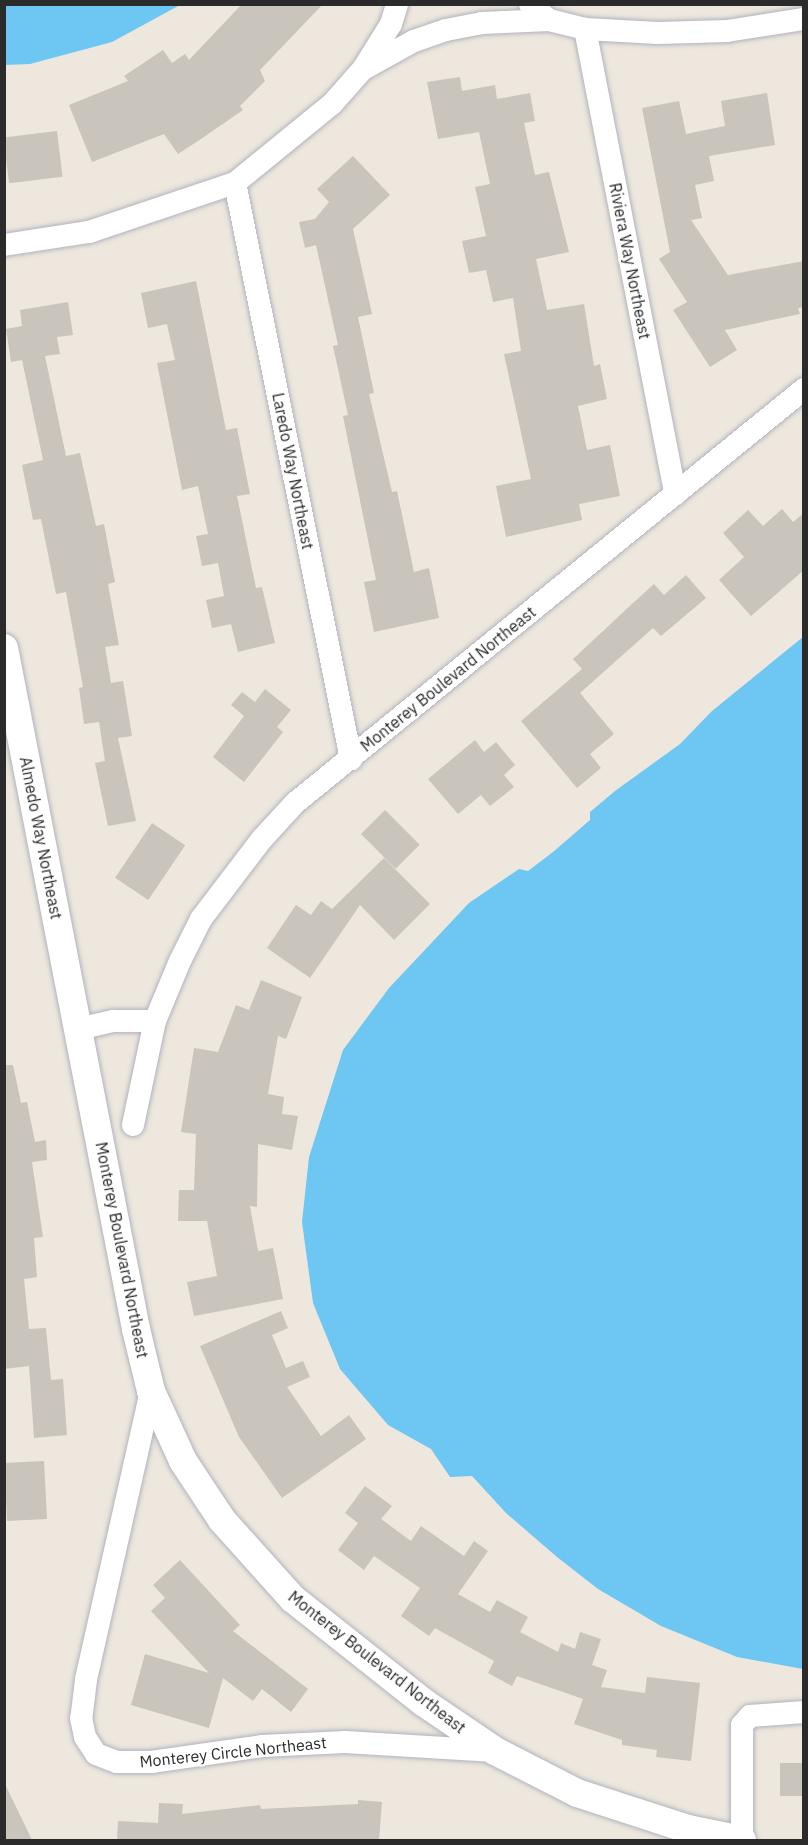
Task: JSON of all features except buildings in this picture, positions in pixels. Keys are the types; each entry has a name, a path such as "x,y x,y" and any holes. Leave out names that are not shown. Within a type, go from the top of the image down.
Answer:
{"street":[{"path":"4,245 89,232 235,183 291,140 363,69 391,24 397,4"},
{"path":"530,4 549,20"},
{"path":"363,69 414,41 446,30 494,22 549,20 585,29 658,33 727,31 804,19"},
{"name":"Riviera Way Northeast","path":"585,29 675,494"},
{"name":"Laredo Way Northeast","path":"235,183 351,759"},
{"name":"Monterey Boulevard Northeast","path":"134,1125 154,1021 201,920 237,869 295,803 804,389"},
{"name":"Almedo Way Northeast","path":"4,648 78,1029"},
{"path":"78,1029 114,1021 154,1021"},
{"name":"Monterey Boulevard Northeast","path":"78,1029 151,1391 183,1461 252,1557 293,1599 359,1652 495,1751 588,1797 688,1829 742,1840"},
{"name":"Monterey Circle Northeast","path":"151,1391 86,1680 81,1718 85,1737 96,1754 117,1762 151,1762 262,1746 345,1742 495,1751"},
{"path":"742,1840 742,1725 750,1716 796,1712"}],"water":[{"path":"5,4 180,5 112,42 30,64 5,65"},
{"path":"803,637 803,1669 737,1657 661,1626 598,1589 506,1513 472,1476 450,1477 431,1449 388,1425 340,1369 313,1303 302,1222 309,1157 343,1050 389,988 469,903 519,869 528,871 553,852 590,820 590,812 680,744 712,711"}]}
